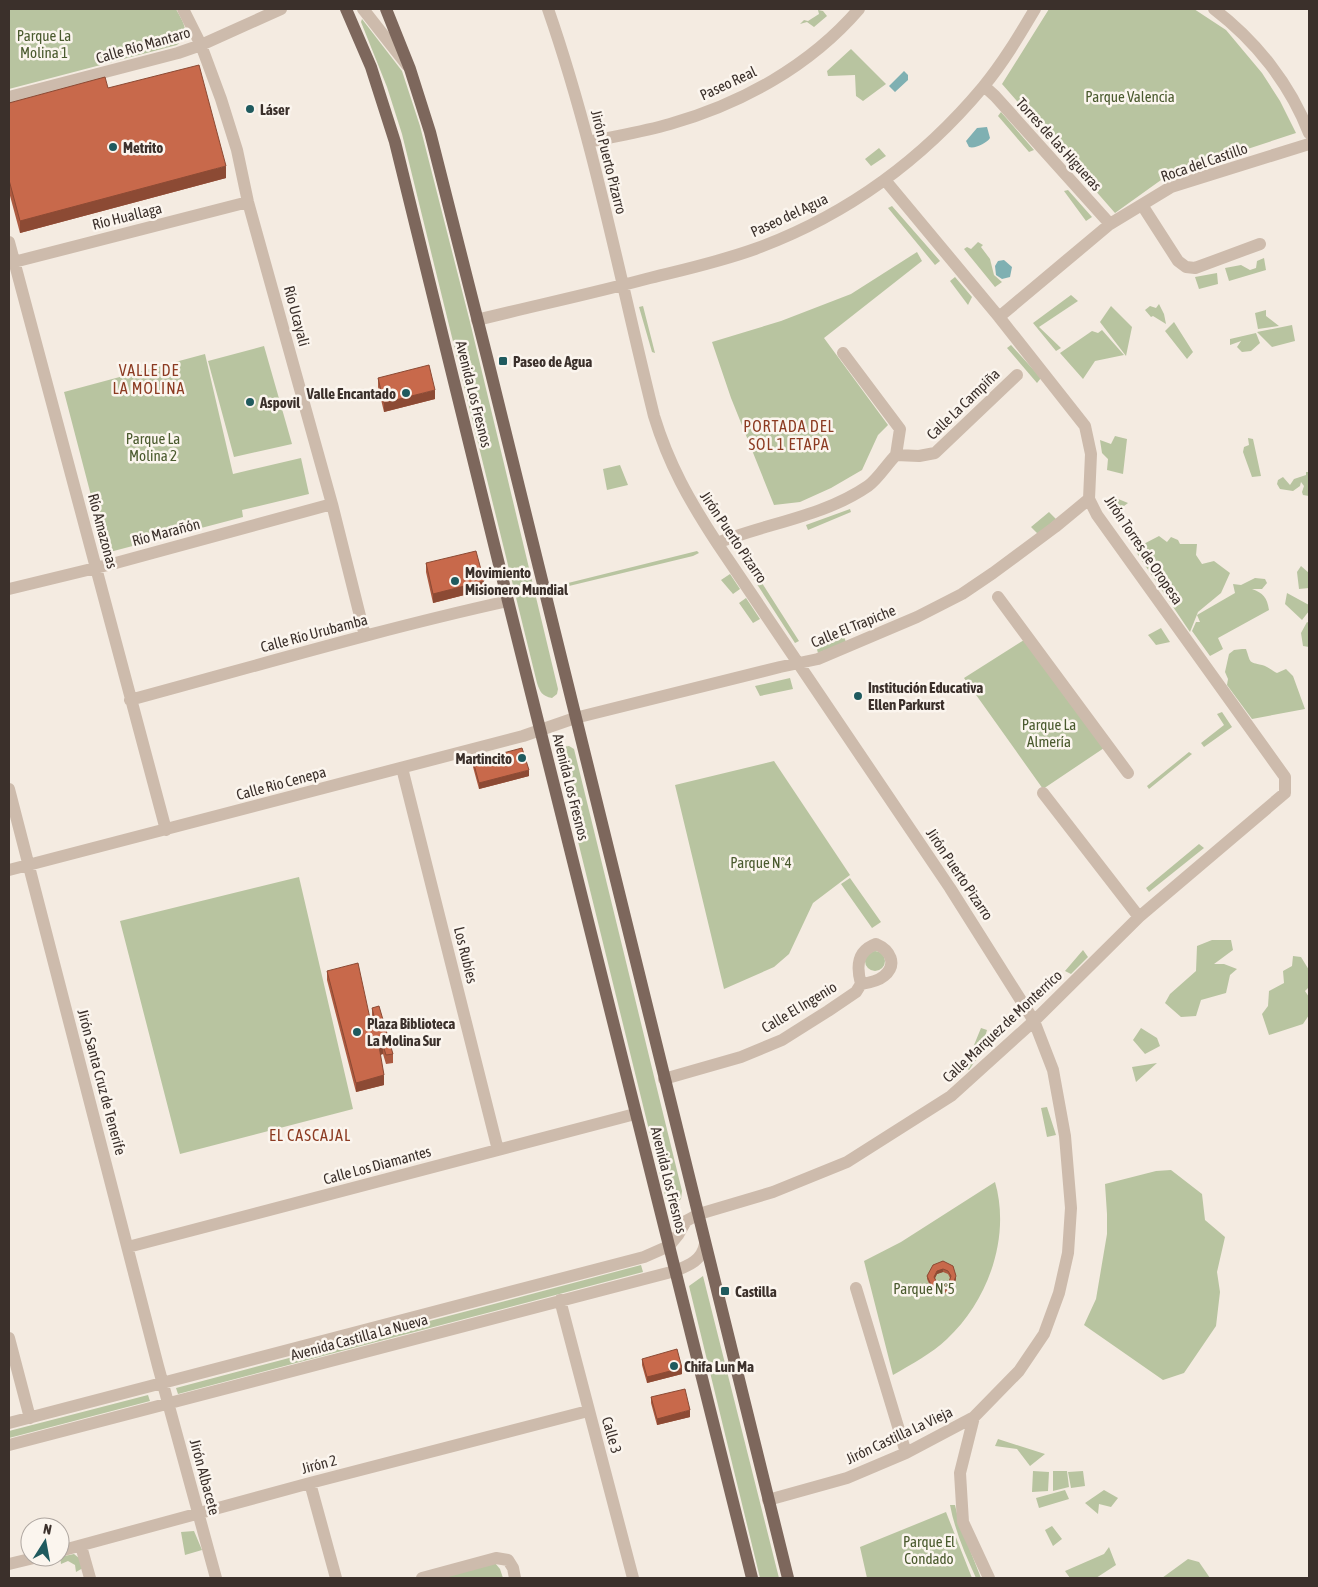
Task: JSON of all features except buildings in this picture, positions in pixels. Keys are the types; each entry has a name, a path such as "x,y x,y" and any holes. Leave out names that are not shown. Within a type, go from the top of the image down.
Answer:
{"main road":[{"name":"Avenida Los Fresnos","path":"346,9 371,67 395,142 635,1114 752,1578"},
{"name":"Avenida Los Fresnos","path":"386,9 410,69 430,132 788,1578"}],"street":[{"name":"Río Ucayali","path":"183,9 201,45 237,150 248,202 332,504 366,636"},
{"name":"Calle Río Mantaro","path":"9,97 96,76 178,53 201,45 281,9"},
{"path":"362,9 410,69"},
{"name":"Jirón Puerto Pizarro","path":"548,9 568,70 588,142 654,416 667,456 686,494 717,543 978,930 1034,1021"},
{"name":"Paseo Real","path":"588,142 670,124 731,102 760,88 811,55 833,36 859,9"},
{"name":"Paseo del Agua","path":"477,320 723,259 756,248 824,218 885,180 936,138 984,86 1035,9"},
{"path":"1214,9 1244,34 1273,69 1287,90 1309,133"},
{"name":"Torres de las Higueras","path":"984,86 1110,224"},
{"name":"Roca del Castillo","path":"999,317 1110,224 1171,187 1309,144"},
{"name":"Jirón Torres de Oropesa","path":"885,180 999,317 1085,426 1091,454 1089,499 1109,532 1285,776 1284,793"},
{"name":"Río Huallaga","path":"14,262 248,202"},
{"path":"1142,205 1178,261 1186,267 1194,268 1260,244"},
{"name":"Río Amazonas","path":"9,242 166,830"},
{"path":"717,543 742,533 824,510 869,485 896,455 900,430 843,353"},
{"name":"Calle La Campiña","path":"896,455 919,456 935,453 1017,375"},
{"name":"Calle El Trapiche","path":"540,730 575,718 818,659 917,618 962,594 993,573 1089,499"},
{"name":"Río Marañón","path":"9,589 332,504"},
{"path":"998,597 1128,773"},
{"name":"Calle Río Urubamba","path":"130,700 449,614 508,601"},
{"name":"Calle Rio Cenepa","path":"9,870 402,768 540,730"},
{"name":"Los Rubíes","path":"402,768 498,1150"},
{"name":"Jirón Santa Cruz de Tenerife","path":"9,789 163,1384"},
{"path":"1043,793 1139,917"},
{"name":"Calle Marquez de Monterrico","path":"699,1214 773,1192 847,1162 951,1096 1034,1021 1139,917 1284,793"},
{"name":"Calle El Ingenio","path":"664,1080 741,1057 782,1040 856,992 861,984"},
{"name":"Jirón Castilla La Vieja","path":"768,1500 847,1478 906,1453 974,1417 1019,1370 1044,1334 1059,1293 1068,1253 1071,1208 1065,1136 1053,1070 1034,1021"},
{"name":"Calle Los Diamantes","path":"128,1247 635,1114"},
{"name":"Avenida Castilla La Nueva","path":"9,1424 644,1258 669,1246 686,1222 699,1214"},
{"name":"Avenida Castilla La Nueva","path":"9,1444 675,1271 697,1260 704,1253 706,1244"},
{"path":"856,1288 906,1453"},
{"name":"Calle 3","path":"560,1300 633,1578"},
{"path":"9,1338 30,1418"},
{"name":"Jirón Albacete","path":"163,1384 216,1578"},
{"name":"Jirón 2","path":"70,1549 310,1483 588,1412"},
{"path":"974,1417 960,1474 963,1522 989,1578"},
{"path":"310,1483 336,1578"},
{"path":"81,1546 90,1578"},
{"path":"422,1578 496,1558 508,1560 513,1568 515,1578"}],"green space":[{"name":"Parque La Molina 1","path":"9,9 176,9 185,32 182,41 177,45 9,89"},
{"name":"Parque Valencia","path":"1049,9 1194,9 1226,30 1262,73 1280,101 1296,133 1168,175 1115,213 1002,84"},
{"path":"818,10 823,11 827,16 814,27 807,22 800,24 804,20 808,21 819,14"},
{"path":"362,19 402,71 420,126 470,322 558,689 557,694 552,698 542,693 537,683 402,134 387,87 361,22"},
{"path":"851,49 886,84 863,101 856,96 855,75 828,76 827,71"},
{"path":"1001,112 1034,150 1029,152 998,116"},
{"path":"879,148 886,156 871,166 865,159"},
{"path":"611,164 620,208 615,207 604,165"},
{"path":"1068,190 1092,217 1086,221 1064,191"},
{"path":"892,206 940,261 935,265 888,208"},
{"path":"978,242 983,245 981,247 990,259 994,275 1002,282 995,287 964,249 967,247 971,249"},
{"path":"917,252 922,261 824,338 888,425 878,435 862,470 831,488 800,502 774,505 731,398 712,342 781,321 851,294"},
{"path":"1264,258 1266,270 1229,281 1225,268 1241,265 1250,270 1256,268 1257,261"},
{"path":"1217,273 1218,284 1199,289 1195,277"},
{"path":"955,277 972,297 968,305 950,281"},
{"path":"1071,295 1078,301 1039,327 1061,348 1056,351 1033,323"},
{"path":"1159,304 1166,324 1153,316 1151,317 1145,310 1150,306 1156,308"},
{"path":"643,306 655,353 652,352 639,307"},
{"path":"1111,306 1132,327 1126,356 1100,322"},
{"path":"1266,310 1266,316 1279,326 1258,329 1255,313"},
{"path":"1174,322 1193,352 1187,359 1165,331"},
{"path":"1292,325 1295,341 1272,347 1257,332"},
{"path":"1102,330 1124,355 1095,361 1083,379 1060,353 1092,331 1098,333"},
{"path":"1256,333 1260,343 1251,351 1242,352 1237,347 1241,341 1230,345 1230,339"},
{"path":"1011,345 1041,378 1037,383 1007,348"},
{"name":"Aspovil","path":"264,346 292,444 234,457 208,361"},
{"name":"Parque La Molina 2","path":"205,354 233,474 301,458 309,494 242,510 243,517 106,553 64,392"},
{"path":"1115,436 1127,439 1123,474 1107,470 1108,459 1102,453 1100,440 1111,444"},
{"path":"1248,438 1253,439 1261,476 1252,477 1243,452 1244,447 1249,445"},
{"path":"620,465 628,485 607,490 603,469"},
{"path":"1306,472 1309,472 1309,496 1303,495 1304,486 1301,482 1300,486 1293,491 1280,489 1277,484 1278,480 1283,477 1290,485 1294,479 1306,475"},
{"path":"1111,496 1128,503 1114,517 1114,510 1107,507"},
{"path":"850,509 851,512 808,530 806,525"},
{"path":"1049,512 1056,519 1038,534 1031,527"},
{"path":"1159,536 1167,542 1171,537 1178,540 1180,544 1197,544 1196,555 1202,564 1214,561 1230,573 1221,593 1198,612 1190,632 1134,549"},
{"path":"697,551 699,553 693,556 569,586 568,583"},
{"path":"746,558 799,641 795,643 742,561"},
{"path":"1301,566 1309,573 1309,588 1299,589 1297,572"},
{"path":"730,574 740,589 733,594 721,580"},
{"path":"1255,578 1265,579 1267,583 1262,589 1252,589 1264,596 1269,610 1218,638 1223,649 1210,656 1192,631 1196,622 1200,622 1197,615 1235,593 1233,584 1241,585"},
{"path":"1287,593 1309,605 1309,611 1302,620 1285,604"},
{"path":"746,598 760,619 753,623 739,603"},
{"path":"1307,622 1309,623 1309,647 1303,646 1301,633"},
{"path":"1161,628 1170,642 1156,645 1148,635"},
{"path":"844,637 846,642 818,653 816,646"},
{"name":"Parque La Almería","path":"1024,640 1107,746 1043,789 964,678"},
{"path":"1246,649 1252,662 1266,666 1277,673 1286,669 1293,676 1305,709 1252,719 1227,685 1228,679 1225,672 1229,654 1234,650"},
{"path":"790,678 793,689 760,696 755,686"},
{"path":"1222,712 1232,727 1204,747 1201,743 1224,725 1217,714"},
{"path":"569,746 574,749 682,1191 681,1199 676,1203 669,1203 666,1199 558,760 557,752 561,747"},
{"path":"1189,752 1192,754 1149,789 1147,786"},
{"name":"Parque N°4","path":"774,761 850,875 813,903 789,954 774,967 724,989 675,785"},
{"path":"1199,844 1204,848 1149,892 1146,888"},
{"path":"299,877 353,1109 180,1154 120,921"},
{"path":"850,878 881,922 872,928 841,884"},
{"path":"1212,940 1231,940 1233,950 1214,964 1224,964 1237,969 1230,975 1226,993 1201,1000 1196,1016 1181,1017 1165,1003 1170,994 1196,971 1197,946"},
{"path":"1083,950 1088,957 1071,974 1065,971"},
{"path":"875,951 882,954 885,961 882,968 875,971 868,968 865,961 868,954"},
{"path":"1293,956 1301,957 1309,970 1309,987 1305,991 1309,997 1309,1015 1303,1024 1269,1035 1262,1014 1268,1006 1269,991 1284,983 1283,971 1292,966"},
{"path":"981,1028 987,1030 980,1054 969,1070 965,1067"},
{"path":"1141,1028 1157,1038 1160,1046 1145,1054 1133,1040"},
{"path":"1157,1063 1136,1082 1132,1067"},
{"path":"1047,1107 1056,1135 1047,1137 1041,1108"},
{"path":"1171,1170 1202,1194 1205,1220 1225,1237 1217,1272 1220,1292 1216,1326 1184,1373 1163,1380 1084,1325 1096,1299 1107,1234 1105,1184 1156,1171"},
{"name":"Parque N°5","path":"995,1182 1000,1224 998,1246 984,1287 974,1306 947,1339 928,1354 893,1375 864,1261 901,1242"},
{"path":"641,1265 643,1272 178,1394 176,1388"},
{"path":"703,1276 779,1578 760,1578 689,1286"},
{"path":"148,1395 150,1401 9,1438 9,1431"},
{"path":"998,1439 1045,1454 1030,1466 1017,1449 995,1446"},
{"path":"1033,1471 1049,1472 1048,1491 1032,1492"},
{"path":"1053,1471 1067,1471 1069,1487 1053,1491"},
{"path":"1083,1471 1085,1486 1071,1488 1068,1472"},
{"path":"1065,1490 1069,1499 1039,1508 1036,1498"},
{"path":"1104,1490 1118,1498 1111,1507 1099,1504 1098,1514 1085,1503"},
{"path":"950,1505 955,1505 959,1522 981,1578 976,1578 968,1560"},
{"name":"Parque El Condado","path":"946,1512 972,1578 867,1578 860,1547"},
{"path":"1052,1526 1062,1539 1053,1546 1045,1530"},
{"path":"194,1531 202,1550 185,1555 181,1532"},
{"path":"1109,1547 1116,1565 1096,1578 1070,1578 1065,1571 1104,1554"},
{"path":"74,1554 79,1558 83,1568 76,1572 75,1565 70,1562 70,1555"},
{"path":"1188,1559 1199,1562 1210,1578 1162,1578"},
{"path":"495,1563 500,1569 503,1578 442,1578"}],"water":[{"path":"904,71 908,75 908,80 895,92 889,86"},
{"path":"987,127 990,138 984,144 969,147 966,141 977,128"},
{"path":"1004,260 1012,267 1010,277 1002,279 996,275 995,266 998,261"}],"place":[{"name":"Láser","path":"250,109"},
{"name":"Metrito","path":"113,147"},
{"name":"Paseo de Agua","path":"503,361"},
{"name":"Valle Encantado","path":"406,393"},
{"name":"Aspovil","path":"250,402"},
{"name":"Movimiento Misionero Mundial","path":"455,581"},
{"name":"Institución Educativa Ellen Parkurst","path":"858,696"},
{"name":"Martincito","path":"522,758"},
{"name":"Plaza Biblioteca La Molina Sur","path":"357,1032"},
{"name":"Castilla","path":"725,1291"},
{"name":"Chifa Lun Ma","path":"674,1366"}],"district":[{"name":"VALLE DE LA MOLINA","path":"149,379"},
{"name":"PORTADA DEL SOL 1 ETAPA","path":"789,435"},
{"name":"EL CASCAJAL","path":"310,1135"}]}
